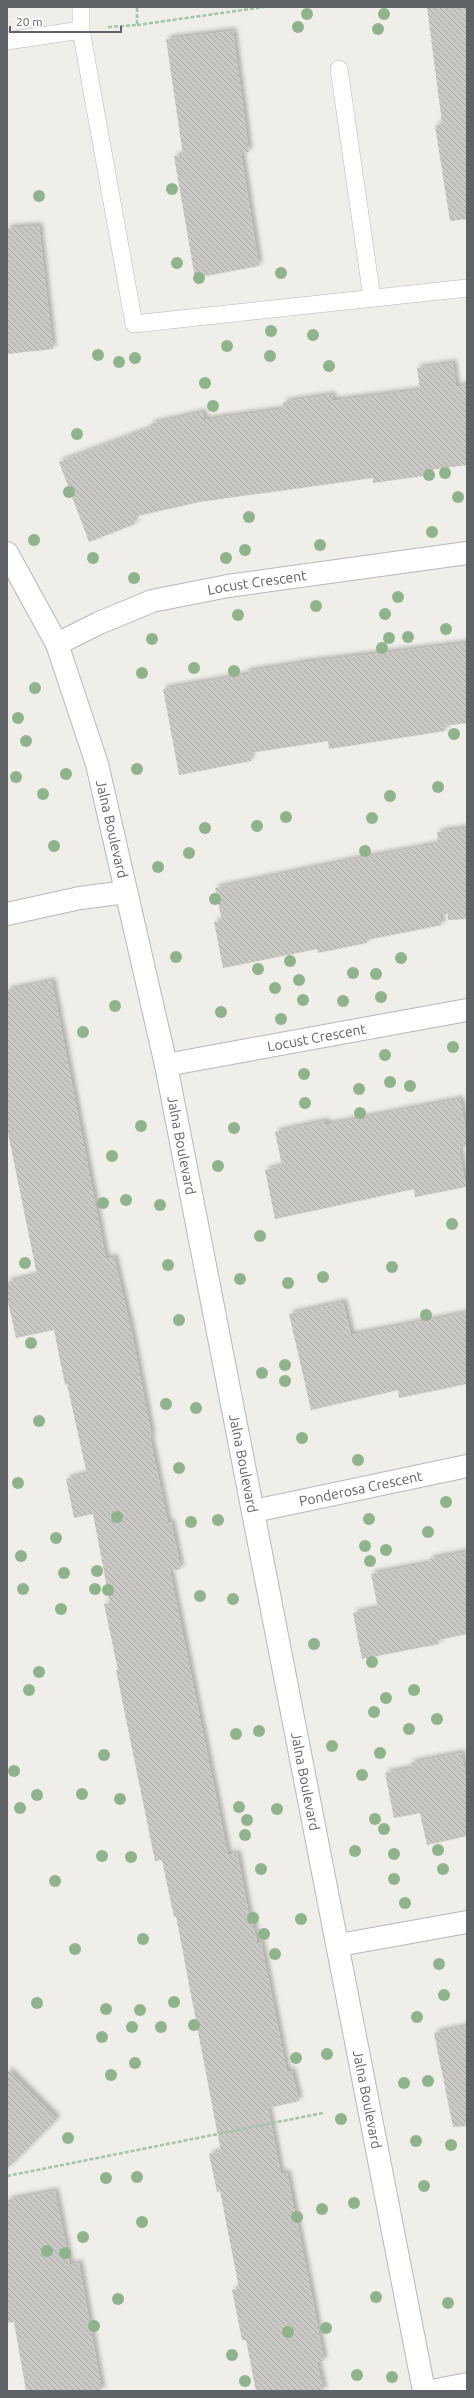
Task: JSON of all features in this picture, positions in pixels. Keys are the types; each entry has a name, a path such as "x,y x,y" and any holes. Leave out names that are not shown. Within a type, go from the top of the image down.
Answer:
{"street":[{"name":"Jalna Boulevard","path":"7,553 57,644 97,764 166,1065 339,1945 424,2391"},
{"name":"Locust Crescent","path":"57,644 99,623 152,601 228,586 467,553"},
{"path":"7,914 80,898 126,892"},
{"name":"Locust Crescent","path":"166,1065 467,1010"},
{"name":"Ponderosa Crescent","path":"254,1511 467,1466"},
{"path":"339,1945 467,1922"},
{"path":"432,2391 467,2384"}],"lane":[{"path":"81,7 81,30 134,324 467,288"},
{"path":"7,41 81,30"},
{"path":"339,69 372,298"}],"path":[{"path":"137,25 264,7"},
{"path":"7,2176 323,2113"}],"building":[{"path":"427,7 467,7 467,219 450,221 435,126 442,123"},
{"path":"233,31 249,152 241,153 259,266 195,278 174,156 183,155 166,39"},
{"path":"39,226 53,349 7,354 7,228"},
{"path":"453,363 456,387 467,385 467,465 423,471 423,476 373,483 373,478 199,502 133,517 135,524 89,542 59,462 151,428 150,424 203,412 204,420 284,409 283,402 332,395 333,401 420,390 417,368"},
{"path":"467,643 467,723 445,726 445,731 329,749 328,741 250,753 251,761 179,775 163,689 245,675 245,672 307,662"},
{"path":"467,828 467,919 448,920 448,914 440,915 442,925 367,940 367,943 318,953 317,949 223,968 214,922 222,921 215,888 438,844 437,832"},
{"path":"52,981 106,1259 114,1257 132,1334 152,1437 150,1437 168,1523 171,1522 181,1569 170,1571 228,1855 237,1853 250,1919 252,1918 257,1943 261,1942 287,2072 292,2071 299,2101 268,2108 281,2174 287,2173 313,2302 324,2361 317,2362 324,2391 256,2391 246,2340 242,2340 232,2290 239,2288 220,2191 217,2192 209,2154 221,2152 176,1916 174,1917 162,1860 155,1861 116,1670 118,1670 104,1604 110,1603 93,1514 74,1518 66,1479 85,1474 86,1470 67,1384 65,1385 54,1330 16,1338 7,1297 7,1282 37,1275 7,1128 7,990"},
{"path":"460,1099 467,1146 459,1148 466,1187 415,1197 414,1189 275,1219 265,1170 282,1166 275,1132 326,1121 326,1125"},
{"path":"343,1302 351,1335 467,1313 467,1384 399,1398 398,1390 311,1410 289,1314"},
{"path":"467,1552 467,1634 438,1640 439,1644 362,1659 353,1613 378,1608 371,1574 430,1563 429,1559"},
{"path":"461,1753 467,1781 467,1836 427,1845 420,1813 394,1818 385,1773 411,1768 410,1763"},
{"path":"467,2026 467,2126 453,2127 434,2033"},
{"path":"7,2069 57,2119 7,2169"},
{"path":"55,2191 70,2265 79,2263 102,2391 26,2391 14,2322 7,2323 7,2200"}]}
